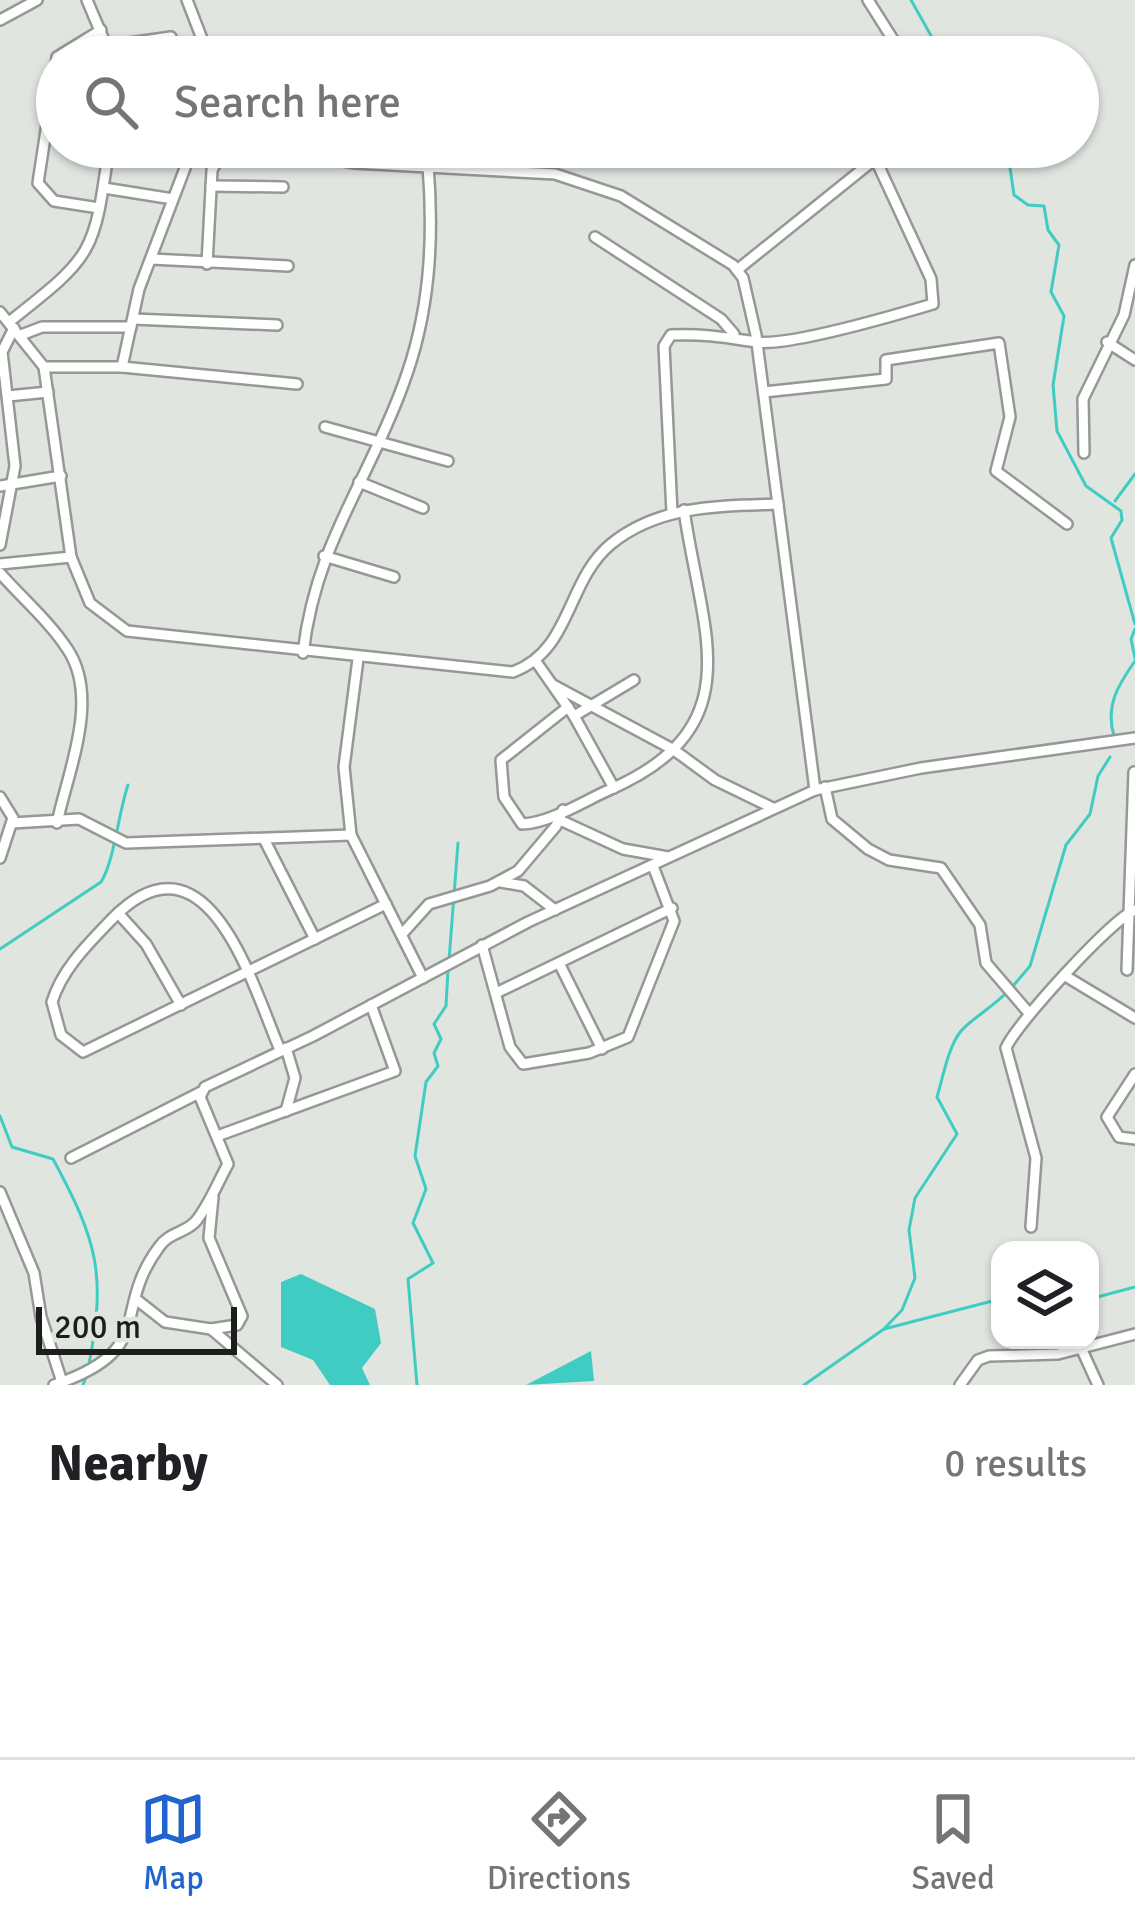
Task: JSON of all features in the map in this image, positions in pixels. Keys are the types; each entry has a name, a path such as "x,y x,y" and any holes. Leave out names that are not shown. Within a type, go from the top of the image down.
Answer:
{"street":[{"path":"2,16 37,0"},
{"path":"87,0 103,36"},
{"path":"187,0 201,36"},
{"path":"868,0 891,36"},
{"path":"92,36 101,30"},
{"path":"40,168 38,183 54,201 99,208"},
{"path":"0,544 14,484 2,352 15,328 83,260 106,168"},
{"path":"122,367 151,260 185,168"},
{"path":"208,264 213,168"},
{"path":"303,653 310,598 323,556 404,384 430,278 428,168"},
{"path":"470,168 555,174 621,196 713,250 737,270 758,342 820,788 832,819 889,860 941,868 980,925 986,963 1028,1012"},
{"path":"737,270 863,168"},
{"path":"634,680 592,706 571,711 506,752 499,771 515,820 532,824 561,815 614,788 674,750 707,701 678,512 664,346 671,335 734,334 758,342 866,323 933,304 931,279 880,168"},
{"path":"211,186 283,187"},
{"path":"104,188 173,199"},
{"path":"595,237 721,320 734,334"},
{"path":"151,260 288,266"},
{"path":"1084,453 1082,398 1124,315 1135,265"},
{"path":"0,312 44,367 71,557 90,603 127,631 502,672 537,663 609,545 678,512 778,504"},
{"path":"15,328 132,323 277,325"},
{"path":"1107,342 1135,360"},
{"path":"764,392 886,379 886,360 999,343 1010,417 996,471 1067,524"},
{"path":"44,367 122,367 296,385"},
{"path":"5,396 48,392"},
{"path":"325,427 448,461"},
{"path":"0,486 61,476"},
{"path":"359,482 423,508"},
{"path":"323,556 394,577"},
{"path":"0,569 71,557"},
{"path":"0,569 67,648 82,682 57,823"},
{"path":"358,658 344,767 351,835 423,978"},
{"path":"537,663 571,711 614,788"},
{"path":"553,685 674,750 715,780 775,808"},
{"path":"71,1158 482,945 820,788 1135,738"},
{"path":"1127,970 1134,772"},
{"path":"0,797 12,823 0,858"},
{"path":"561,815 623,849 668,857"},
{"path":"403,934 429,904 501,882 527,864 561,815"},
{"path":"12,823 79,819 126,843 351,835"},
{"path":"264,839 315,939"},
{"path":"482,945 510,1047 523,1064 619,1044 634,1025 669,944 672,908 652,866"},
{"path":"501,882 524,886 555,910"},
{"path":"286,1112 295,1078 246,970 203,898 159,892 118,913 57,986 52,1002 62,1035 83,1052 246,970 386,904"},
{"path":"496,993 672,908"},
{"path":"1030,1227 1036,1158 1005,1058 1008,1042 1028,1012 1131,911"},
{"path":"118,913 146,944 181,1005"},
{"path":"560,965 602,1049"},
{"path":"1067,977 1135,1018"},
{"path":"220,1136 394,1071 371,1005"},
{"path":"1135,1074 1107,1118 1119,1137 1135,1139"},
{"path":"0,1192 37,1279 41,1317 59,1384 115,1354 131,1327 155,1251 171,1234 194,1224 229,1159 201,1092"},
{"path":"137,1300 165,1322 211,1329 242,1319 208,1234 214,1189"},
{"path":"0,1220 7,1208"},
{"path":"211,1329 277,1385"},
{"path":"960,1385 978,1360 988,1356 1082,1350 1135,1334"},
{"path":"1082,1350 1098,1385"}],"water":[{"path":"301,1274 375,1309 381,1343 362,1368 370,1385 330,1385 313,1360 281,1347 281,1282"},
{"path":"591,1351 594,1381 526,1385"}],"waterway":[{"path":"911,0 931,36"},
{"path":"1010,168 1014,195 1028,205 1044,206 1048,230 1059,245 1051,292 1064,316 1053,385 1057,431 1086,486 1121,511 1122,520 1111,538 1135,624"},
{"path":"1115,501 1135,474"},
{"path":"1135,629 1131,639 1135,658"},
{"path":"1114,736 1115,696 1135,661"},
{"path":"1013,986 1030,966 1066,845 1090,814 1098,776 1110,757"},
{"path":"0,949 101,882 128,785"},
{"path":"449,960 458,843"},
{"path":"417,1385 408,1279 433,1263 413,1223 426,1189 415,1156 426,1082 438,1066 434,1053 441,1039 434,1024 446,1006 448,970"},
{"path":"884,1329 902,1310 915,1278 909,1230 915,1198 957,1134 937,1097 949,1054 961,1031 1006,993"},
{"path":"0,1116 12,1147 53,1159 88,1235 97,1280 89,1364"},
{"path":"1099,1297 1135,1287"},
{"path":"804,1385 884,1329 991,1301"},
{"path":"83,1385 87,1374"}]}
